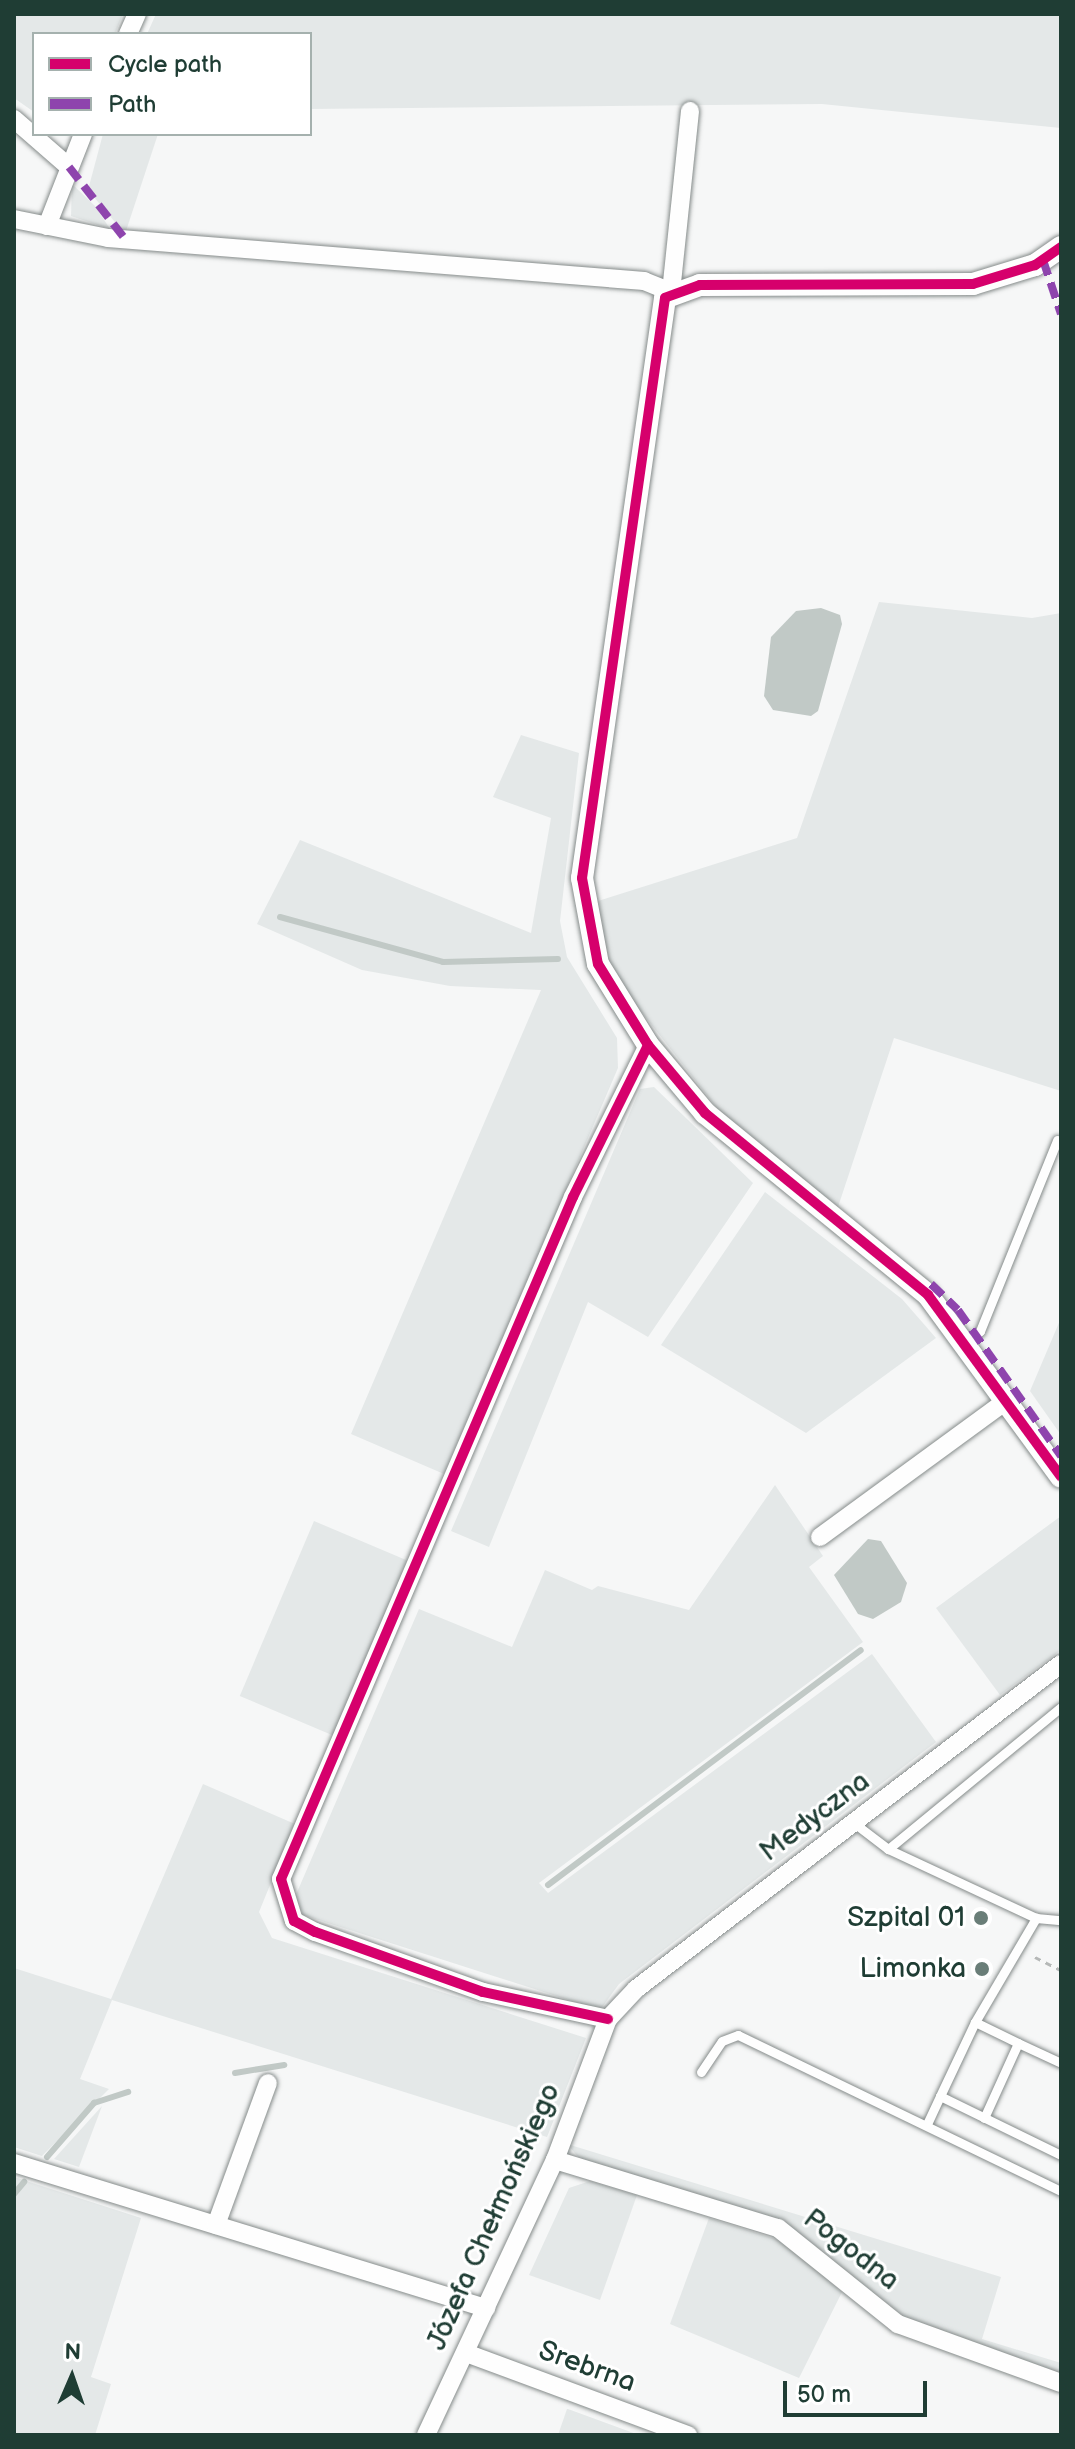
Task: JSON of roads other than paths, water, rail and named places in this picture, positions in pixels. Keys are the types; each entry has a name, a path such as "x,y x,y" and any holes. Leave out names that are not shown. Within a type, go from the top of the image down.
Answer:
{"street":[{"path":"690,111 671,292 659,321 582,878 598,964 648,1045 705,1113 908,1278 967,1342 1059,1471"},
{"path":"14,119 32,135"},
{"path":"33,136 69,167"},
{"path":"47,226 82,136"},
{"path":"14,219 47,226 330,259 644,281 671,292 700,285 973,284 1035,265 1061,247"},
{"path":"608,2019 483,1992 315,1932 294,1921 281,1879 573,1197 648,1045"},
{"path":"820,1537 1007,1400"},
{"name":"Medyczna","path":"608,2019 636,1989 1061,1664"},
{"name":"Józefa Chełmońskiego","path":"426,2435 555,2160 608,2019"},
{"path":"216,2225 268,2083"},
{"name":"Pogodna","path":"555,2160 778,2228 898,2324 1061,2383"},
{"path":"14,2163 486,2308"},
{"name":"Srebrna","path":"466,2353 688,2435"}],"lane":[{"path":"967,1342 980,1331 1057,1140"},
{"path":"888,1849 1061,1707"},
{"path":"854,1823 888,1849 1036,1918 1061,1920"},
{"path":"927,2124 975,2022 1036,1918"},
{"path":"975,2022 1061,2063"},
{"path":"701,2072 722,2041 738,2035 1061,2191"},
{"path":"984,2118 1018,2043"},
{"path":"940,2096 1061,2155"}],"waterway":[{"path":"280,917 443,962 558,959"},
{"path":"548,1885 861,1650"},
{"path":"235,2073 284,2065"},
{"path":"47,2157 94,2103 128,2092"},
{"path":"14,2194 24,2182"}],"place":[{"name":"Szpital 01","path":"981,1918"},
{"name":"Limonka","path":"982,1969"}]}
